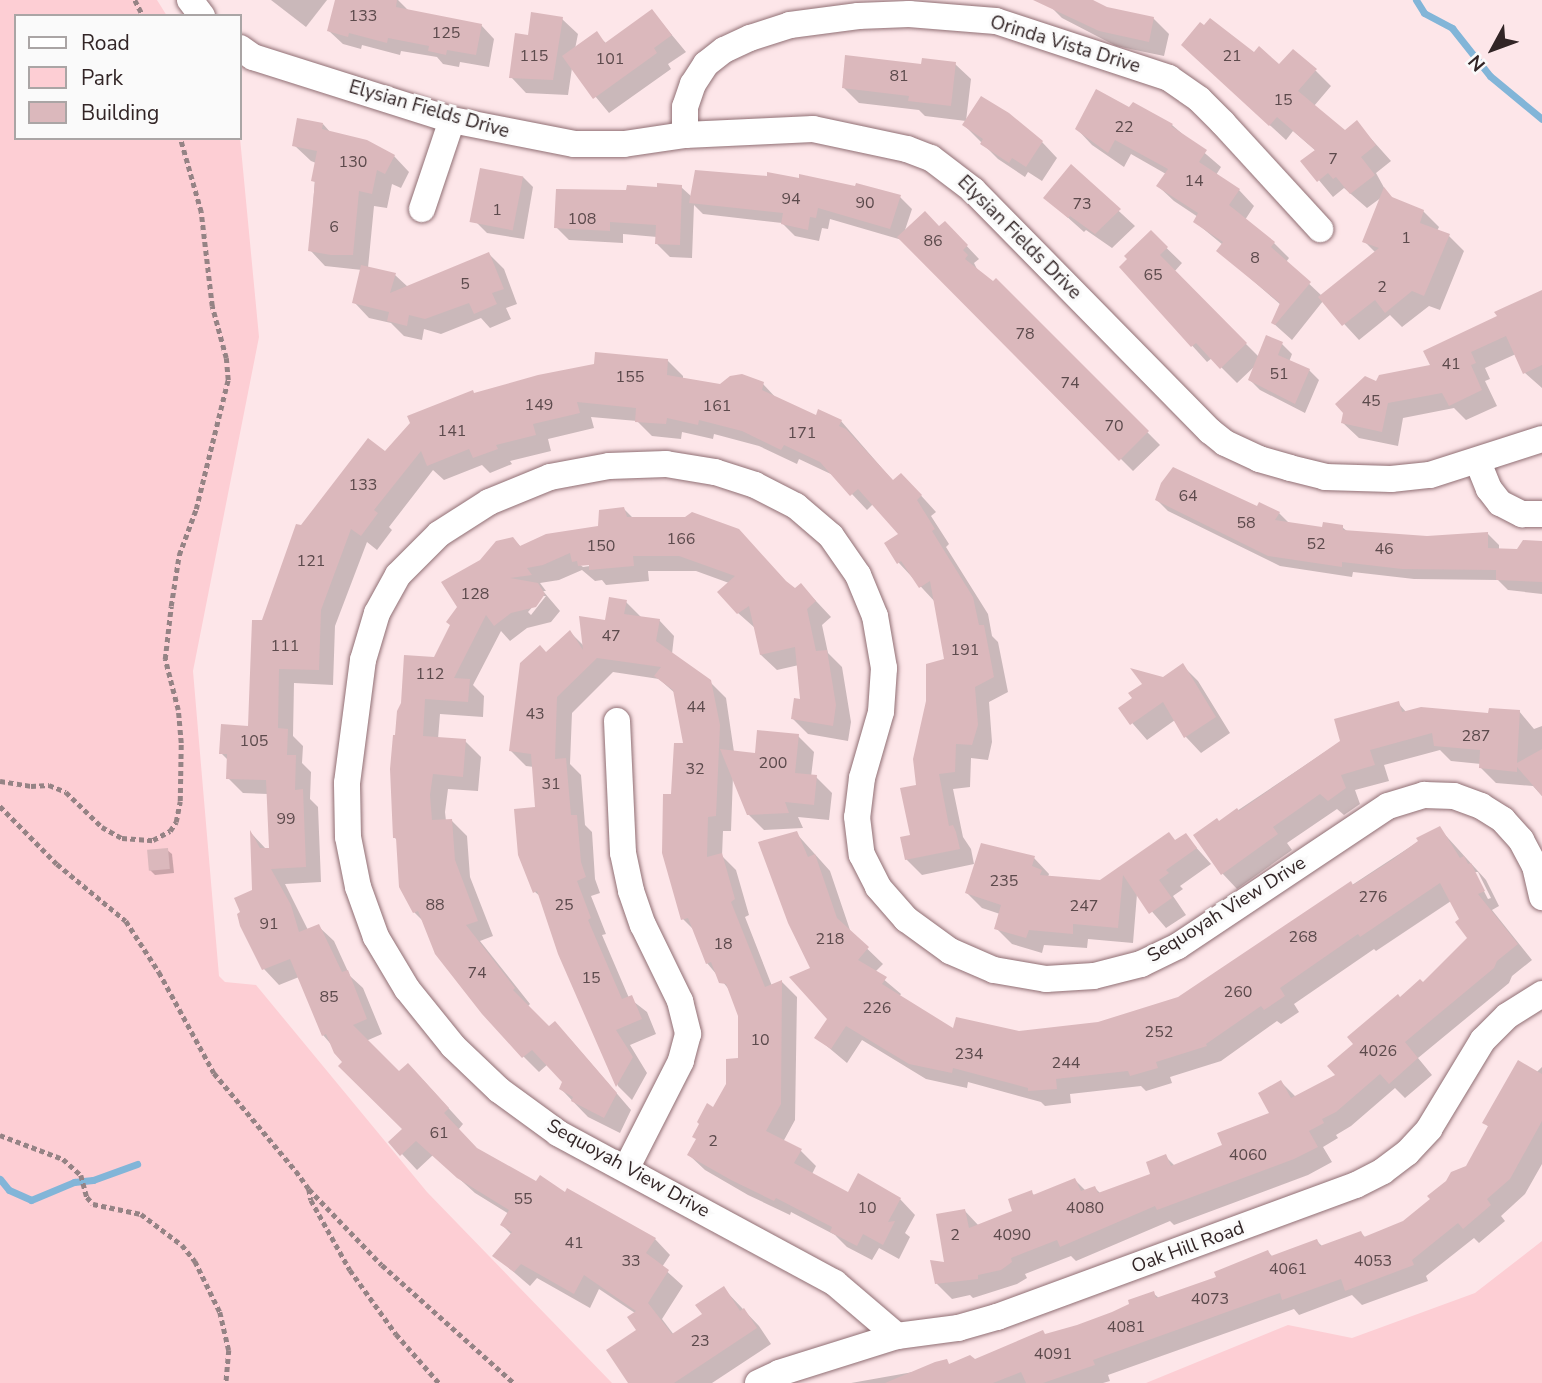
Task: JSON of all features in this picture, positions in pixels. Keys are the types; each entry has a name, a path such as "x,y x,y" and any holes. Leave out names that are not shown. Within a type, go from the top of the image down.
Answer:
{"street":[{"name":"Orinda Vista Drive","path":"685,135 685,107 693,85 706,64 724,50 750,38 790,25 858,16 993,10 1169,78 1199,99 1320,229"},
{"name":"Elysian Fields Drive","path":"242,49 253,57 452,120 574,144 624,145 685,135 813,129 907,149 931,158 973,190 1210,431 1225,443 1259,459 1325,477 1360,480 1430,475 1478,462 1542,439"},
{"path":"422,209 452,120"},
{"path":"1478,462 1489,489 1500,503 1522,514 1542,514"},
{"name":"Sequoyah View Drive","path":"897,1336 835,1283 558,1133 499,1090 453,1046 407,989 376,937 358,887 348,837 346,783 363,660 377,613 398,575 439,534 489,502 550,477 609,466 666,464 715,472 755,485 796,506 831,536 862,585 875,616 884,668 881,712 862,778 857,817 862,855 878,887 906,919 950,951 994,970 1046,979 1094,976 1141,964 1178,946 1388,806 1424,795 1454,796 1481,806 1503,820 1521,840 1535,866 1542,897"},
{"path":"617,721 623,853 631,891 643,925 680,1001 688,1034 681,1062 626,1169"},
{"name":"Oak Hill Road","path":"758,1383 779,1373 897,1336 958,1328 998,1317 1264,1220 1383,1171 1407,1153 1429,1129 1483,1040 1507,1016 1542,994"}],"path":[{"path":"0,781 30,786 49,785 66,792 102,827 122,838 153,840 170,831 176,822 180,801 181,743 178,710 165,659 171,606 179,555 196,509 228,380 226,358 212,306 201,212 181,140"},
{"path":"0,806 57,864 126,920 159,972 214,1073 309,1189 382,1265 514,1383"},
{"path":"0,1135 63,1159 81,1175 87,1196 101,1207 127,1209 141,1214 182,1245 195,1261 210,1288 227,1336 226,1383"},
{"path":"309,1189 311,1200 350,1270 396,1334 439,1383"}],"green space":[{"path":"0,0 157,0 166,14 14,14 14,140 240,140 259,337 193,671 219,976 225,982 256,985 427,1192 612,1383 0,1383"},
{"path":"1542,1241 1542,1383 1146,1383 1288,1325 1352,1338 1475,1293"}],"building":[{"path":"335,0 397,0 396,7 482,24 476,55 447,50 446,55 428,51 429,46 388,38 387,43 349,33 348,37 327,31"},
{"path":"1033,0 1093,0 1107,7 1154,17 1149,42 1099,31"},
{"path":"652,9 672,35 654,48 657,53 593,99 562,56 597,31 605,43"},
{"path":"531,12 563,17 553,80 509,78 515,33 528,35"},
{"path":"1210,18 1254,52 1259,46 1279,64 1293,49 1317,69 1298,91 1345,130 1357,120 1376,145 1361,157 1375,175 1350,194 1336,177 1333,179 1328,173 1317,182 1300,161 1315,150 1277,117 1269,126 1181,45 1200,22 1204,25"},
{"path":"845,55 921,64 922,58 956,62 951,106 908,101 909,96 842,88"},
{"path":"1096,89 1129,107 1133,102 1173,124 1171,126 1207,150 1199,162 1240,189 1229,205 1275,242 1271,247 1311,282 1275,325 1271,323 1280,303 1216,251 1223,242 1193,222 1198,213 1156,186 1168,169 1115,140 1108,153 1075,129"},
{"path":"981,96 1009,113 1043,141 1026,167 1012,158 1009,163 980,144 983,139 962,125"},
{"path":"297,118 323,123 322,129 367,140 395,155 385,174 377,170 372,194 359,191 353,255 308,251 315,182 311,181 317,151 292,146"},
{"path":"1071,164 1121,209 1095,234 1070,216 1068,218 1043,198"},
{"path":"480,168 523,176 513,230 470,222"},
{"path":"695,170 767,176 767,172 799,178 799,174 855,186 856,183 901,195 890,229 818,208 816,218 810,217 808,230 781,224 783,213 689,203"},
{"path":"657,183 682,185 680,245 655,244 656,225 610,222 610,231 554,228 556,189 626,190 627,185 657,187"},
{"path":"1384,187 1392,197 1424,210 1420,223 1450,234 1424,296 1412,291 1385,313 1375,300 1342,326 1318,297 1379,248 1362,242"},
{"path":"925,211 939,226 945,221 968,245 963,250 968,255 965,259 993,281 996,278 1149,431 1119,461 897,237"},
{"path":"1151,230 1168,247 1160,255 1247,343 1220,369 1196,343 1191,347 1119,267 1127,259 1124,256"},
{"path":"489,252 504,289 492,293 497,304 474,314 469,303 425,319 409,315 407,326 387,321 389,312 352,303 361,265 396,273 390,293"},
{"path":"1542,290 1542,365 1523,374 1506,336 1471,352 1476,363 1471,365 1482,390 1449,406 1442,393 1388,403 1382,432 1341,423 1343,413 1335,404 1365,376 1376,381 1379,375 1430,365 1423,351 1497,316 1494,312"},
{"path":"1266,335 1283,342 1278,355 1310,369 1295,404 1248,380"},
{"path":"595,352 668,359 667,375 720,384 730,376 742,374 764,382 762,390 816,415 818,409 842,420 839,426 846,429 893,480 901,473 922,495 917,500 935,529 932,531 973,597 979,625 984,625 994,677 975,687 978,725 972,745 956,744 955,772 939,774 949,826 953,825 960,849 905,860 900,837 910,835 900,788 916,785 913,759 926,701 926,664 944,659 930,581 919,588 901,561 897,564 884,543 898,534 858,489 850,496 820,462 784,445 781,450 742,431 699,420 698,425 667,418 666,424 635,422 636,408 577,402 580,413 533,424 536,435 496,445 498,449 473,458 469,449 427,466 421,451 374,510 378,513 361,536 351,529 321,610 319,670 279,669 278,728 288,729 287,755 296,755 295,790 303,789 306,867 271,869 291,905 299,932 319,924 342,972 348,970 367,1019 353,1025 399,1071 408,1063 449,1108 444,1113 477,1148 536,1181 540,1175 565,1192 567,1188 656,1238 646,1253 669,1270 648,1303 672,1334 702,1314 695,1305 724,1286 740,1311 744,1308 757,1328 674,1383 628,1383 606,1350 636,1330 627,1317 636,1311 584,1275 574,1294 521,1264 514,1272 492,1256 512,1232 500,1225 509,1210 457,1178 416,1141 400,1156 388,1142 402,1129 338,1066 342,1062 334,1053 326,1034 322,1036 290,959 262,970 240,926 237,914 240,912 234,898 252,890 250,830 260,848 269,848 266,780 226,779 227,754 219,754 221,724 248,726 252,620 262,620 296,524 301,525 368,438 385,451 410,423 407,416 473,390 474,393 538,375 594,364"},
{"path":"1173,467 1257,506 1259,502 1280,512 1275,520 1322,527 1323,522 1343,525 1343,530 1427,536 1488,532 1488,548 1517,549 1523,540 1542,541 1542,582 1496,580 1496,570 1402,569 1342,562 1342,567 1268,556 1155,500 1161,483"},
{"path":"624,507 627,517 685,517 692,512 739,529 786,581 795,588 801,583 816,601 807,609 816,651 827,650 836,705 833,726 791,719 794,698 800,699 795,647 760,655 749,606 737,614 717,592 735,576 679,556 633,556 634,566 589,570 589,565 578,566 577,561 572,562 570,553 543,565 527,568 532,575 510,578 538,583 545,594 536,607 511,613 494,626 486,615 454,678 470,679 468,702 425,699 423,736 466,739 463,777 433,774 430,795 432,820 452,819 455,860 478,921 466,925 515,988 513,990 549,1026 555,1021 617,1093 604,1118 571,1101 573,1097 559,1089 562,1082 532,1050 522,1058 482,1014 435,954 418,911 413,913 399,887 396,838 393,838 390,769 397,711 401,703 404,655 434,657 450,625 446,622 457,607 441,582 480,560 496,541 513,537 520,546 546,534 598,526 599,510"},
{"path":"609,597 627,600 624,614 660,619 656,641 711,680 720,725 716,816 708,817 707,857 722,853 735,899 731,902 765,987 782,980 781,1104 766,1131 802,1149 794,1163 848,1192 858,1173 901,1198 888,1222 895,1221 883,1245 863,1234 857,1246 830,1232 832,1227 776,1198 774,1201 731,1180 687,1155 696,1139 692,1137 707,1103 713,1107 726,1084 726,1059 738,1058 738,1016 726,984 719,983 711,962 706,964 688,918 681,920 662,853 663,794 671,794 674,743 683,743 673,690 654,676 661,667 597,658 557,697 555,759 566,758 571,815 577,815 581,862 586,877 577,881 591,918 588,920 622,999 632,995 642,1019 616,1030 633,1057 616,1087 558,954 537,891 533,893 518,855 514,809 535,807 531,754 509,751 520,663 540,645 546,652 570,630 583,650 579,616 605,620"},
{"path":"1183,663 1216,717 1184,738 1163,702 1130,725 1118,708 1132,698 1128,693 1142,684 1130,668 1163,677"},
{"path":"1399,701 1402,712 1421,707 1488,713 1489,708 1520,710 1517,763 1542,749 1542,796 1517,767 1517,772 1479,768 1480,750 1434,746 1432,733 1370,750 1375,765 1341,775 1346,788 1328,801 1320,794 1273,827 1278,834 1221,875 1193,835 1217,818 1219,821 1237,808 1239,811 1340,741 1334,719"},
{"path":"757,730 799,734 795,773 817,775 814,805 785,802 789,813 747,815 720,749 755,753"},
{"path":"1440,826 1460,858 1464,856 1468,864 1471,863 1485,891 1478,894 1518,944 1497,961 1494,968 1405,1042 1418,1058 1389,1084 1380,1074 1336,1112 1322,1119 1324,1123 1309,1131 1318,1147 1294,1159 1157,1210 1155,1206 1060,1247 1057,1240 1011,1258 1012,1262 1001,1270 978,1275 978,1279 935,1284 930,1260 944,1262 936,1214 965,1209 969,1228 1012,1211 1008,1199 1032,1190 1033,1195 1075,1178 1081,1191 1095,1186 1098,1193 1150,1174 1146,1162 1166,1154 1171,1166 1222,1145 1217,1133 1269,1113 1258,1093 1281,1080 1291,1098 1335,1075 1327,1066 1353,1044 1347,1037 1398,994 1400,997 1420,979 1423,982 1467,938 1455,922 1459,919 1440,883 1360,937 1358,934 1280,988 1285,996 1264,1010 1261,1006 1206,1044 1207,1046 1156,1062 1158,1068 1130,1076 1128,1071 1056,1079 1057,1089 1028,1091 1028,1088 953,1068 952,1073 909,1064 846,1026 831,1049 814,1038 827,1019 789,977 810,968 788,923 758,842 797,831 808,857 815,854 837,918 869,947 858,960 887,977 882,984 953,1028 956,1017 1019,1031 1098,1022 1178,997 1351,881 1353,885 1392,860 1418,841 1416,838"},
{"path":"1169,832 1175,840 1186,833 1197,848 1166,870 1169,873 1159,880 1172,898 1149,914 1123,875 1118,928 1073,924 1073,934 1029,930 1026,938 994,929 1001,905 965,893 981,843 1035,856 1032,866 1042,870 1040,875 1100,880"},
{"path":"168,848 170,869 149,871 147,850"},
{"path":"1518,1060 1542,1074 1542,1121 1510,1179 1487,1199 1491,1205 1463,1229 1458,1223 1412,1260 1414,1265 1345,1291 1341,1279 1282,1300 1280,1293 1093,1360 1095,1365 1043,1383 1026,1383 1021,1372 993,1383 885,1383 935,1362 947,1359 949,1364 970,1355 975,1359 1043,1330 1045,1334 1077,1325 1129,1304 1128,1300 1154,1291 1156,1298 1216,1277 1214,1272 1268,1250 1271,1256 1317,1239 1320,1246 1361,1231 1364,1237 1403,1221 1430,1199 1427,1196 1446,1181 1451,1172 1466,1166 1488,1126 1482,1123"}],"waterway":[{"path":"1416,0 1424,13 1452,28 1490,76 1542,119"},
{"path":"0,1179 9,1190 31,1200 74,1182 93,1180 137,1164"}]}
